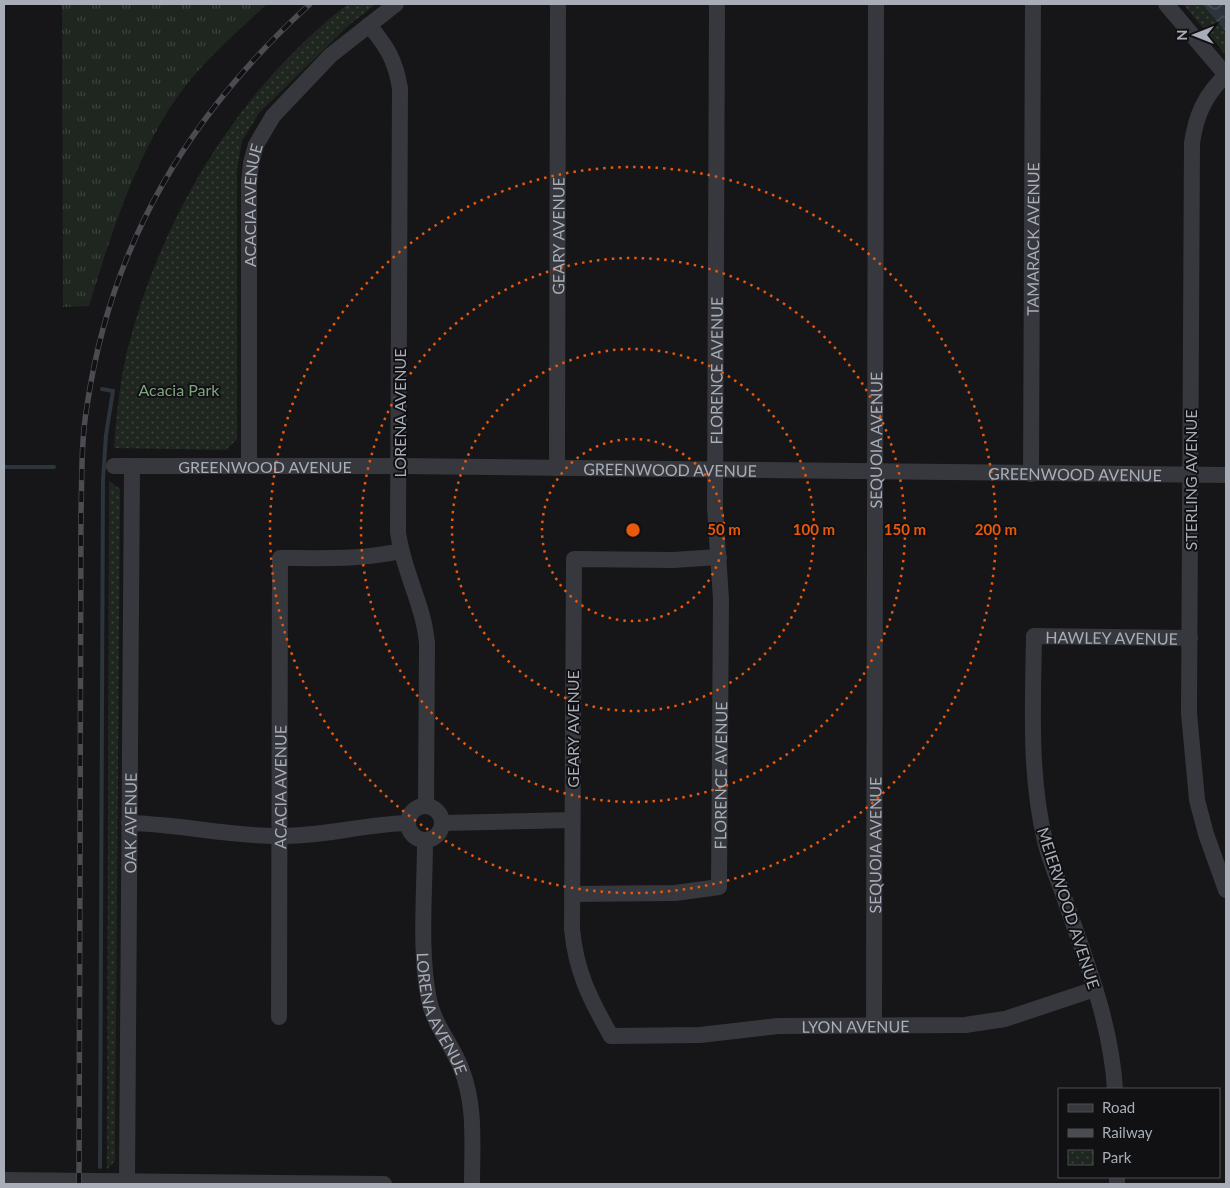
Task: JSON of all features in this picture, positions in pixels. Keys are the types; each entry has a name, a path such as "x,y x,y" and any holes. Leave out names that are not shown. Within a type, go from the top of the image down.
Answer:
{"street":[{"name":"ACACIA AVENUE","path":"249,466 251,163 263,129 310,75 396,4"},
{"name":"GEARY AVENUE","path":"557,468 558,4"},
{"name":"FLORENCE AVENUE","path":"572,894 675,893 719,887 721,599 714,508 717,4"},
{"name":"SEQUOIA AVENUE","path":"874,1026 876,4"},
{"name":"TAMARACK AVENUE","path":"1031,474 1033,4"},
{"path":"1166,4 1226,75"},
{"name":"LORENA AVENUE","path":"369,25 388,48 397,66 400,88 398,532 401,551 419,600 427,643 426,806"},
{"name":"STERLING AVENUE","path":"1226,75 1213,88 1202,104 1195,123 1192,143 1190,474 1190,740 1196,792 1206,834 1226,890"},
{"name":"GREENWOOD AVENUE","path":"114,466 399,466 1226,475"},
{"name":"OAK AVENUE","path":"127,1181 132,466"},
{"name":"ACACIA AVENUE","path":"279,1017 280,558 354,558 378,556 401,551"},
{"name":"GEARY AVENUE","path":"610,1036 587,994 574,956 572,820 574,559 673,560 719,557"},
{"name":"HAWLEY AVENUE","path":"1034,636 1190,638"},
{"name":"MEIERWOOD AVENUE","path":"1034,636 1033,753 1039,813 1046,844 1095,989 1111,1051 1115,1088"},
{"path":"426,806 439,813 442,823 442,828 436,837 426,841 412,834 408,823 415,810 426,806"},
{"path":"442,823 572,820"},
{"path":"129,823 177,825 230,834 279,836 322,835 374,825 408,823"},
{"name":"LORENA AVENUE","path":"426,841 426,978 432,1014 461,1068 467,1087 472,1120 472,1184"},
{"name":"LYON AVENUE","path":"610,1036 700,1035 778,1026 942,1026 988,1022 1095,989"},
{"path":"4,1180 384,1184"}],"green space":[{"path":"62,4 267,4 216,52 192,78 157,129 123,203 89,306 63,307"},
{"name":"Acacia Park","path":"348,4 376,4 349,25 259,113 242,141 237,169 237,439 226,450 114,448 121,380 130,340 145,292 164,244 186,198 212,154 241,113 274,73 309,37"},
{"path":"1183,4 1202,4 1226,32 1226,56"},
{"path":"109,481 120,489 115,1161 107,1169"}],"water":[{"path":"1202,4 1226,4 1226,32"}],"waterway":[{"path":"100,1167 103,480 106,435 113,391 102,389"},
{"path":"4,467 54,467"}],"railway":[{"path":"79,1184 81,512 83,446 87,406 99,346 115,290 136,236 162,185 193,137 227,90 267,46 310,4"}]}
